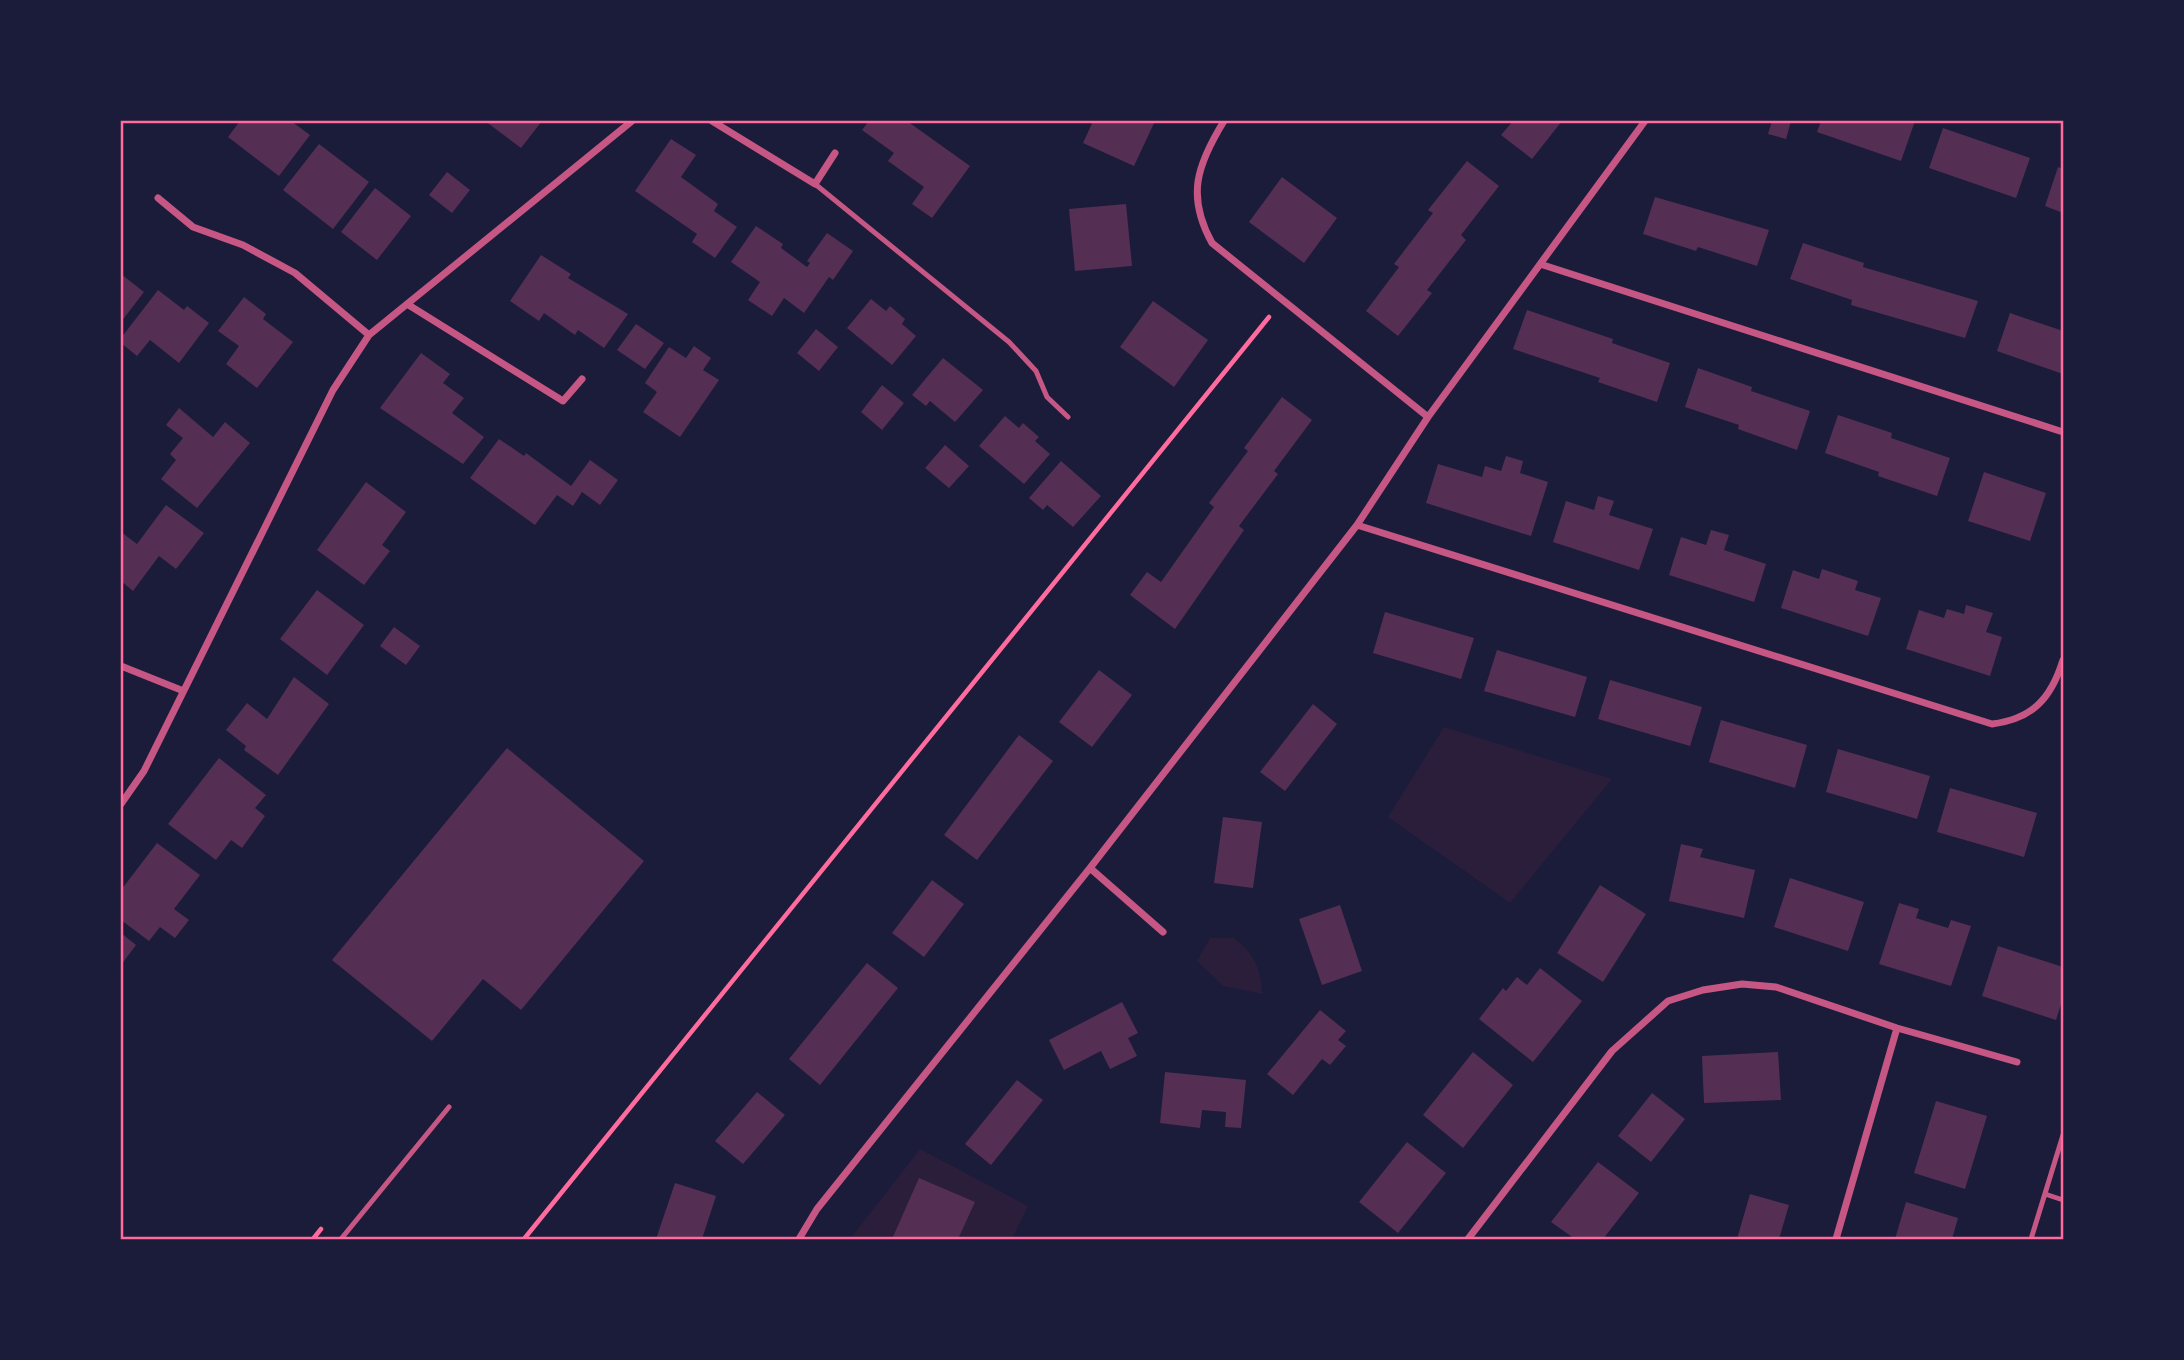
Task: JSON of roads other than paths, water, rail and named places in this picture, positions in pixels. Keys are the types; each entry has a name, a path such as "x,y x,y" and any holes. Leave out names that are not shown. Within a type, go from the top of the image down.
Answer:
{"street":[{"path":"121,804 144,771 181,690 333,390 369,335 622,124 632,121"},
{"path":"712,121 815,184 835,153"},
{"path":"1224,121 1202,164 1195,193 1200,221 1212,243 1428,417"},
{"path":"799,1239 825,1199 1090,868 1357,525 1428,417 1646,121"},
{"path":"158,198 193,227 243,245 295,273 369,335"},
{"path":"1540,264 2063,432"},
{"path":"407,304 564,401 583,379"},
{"path":"1357,525 1992,724 2015,721 2034,709 2049,695 2063,660"},
{"path":"121,666 181,690"},
{"path":"1090,868 1163,932"},
{"path":"1468,1239 1597,1068 1638,1024 1668,1001 1703,990 1742,984 1776,987 1897,1028 2017,1062"},
{"path":"1836,1239 1897,1028"}],"lane":[{"path":"815,184 1009,342 1036,371 1047,397 1068,417"},
{"path":"341,1239 449,1107"},
{"path":"2031,1239 2063,1135"},
{"path":"2045,1194 2063,1200"}]}
